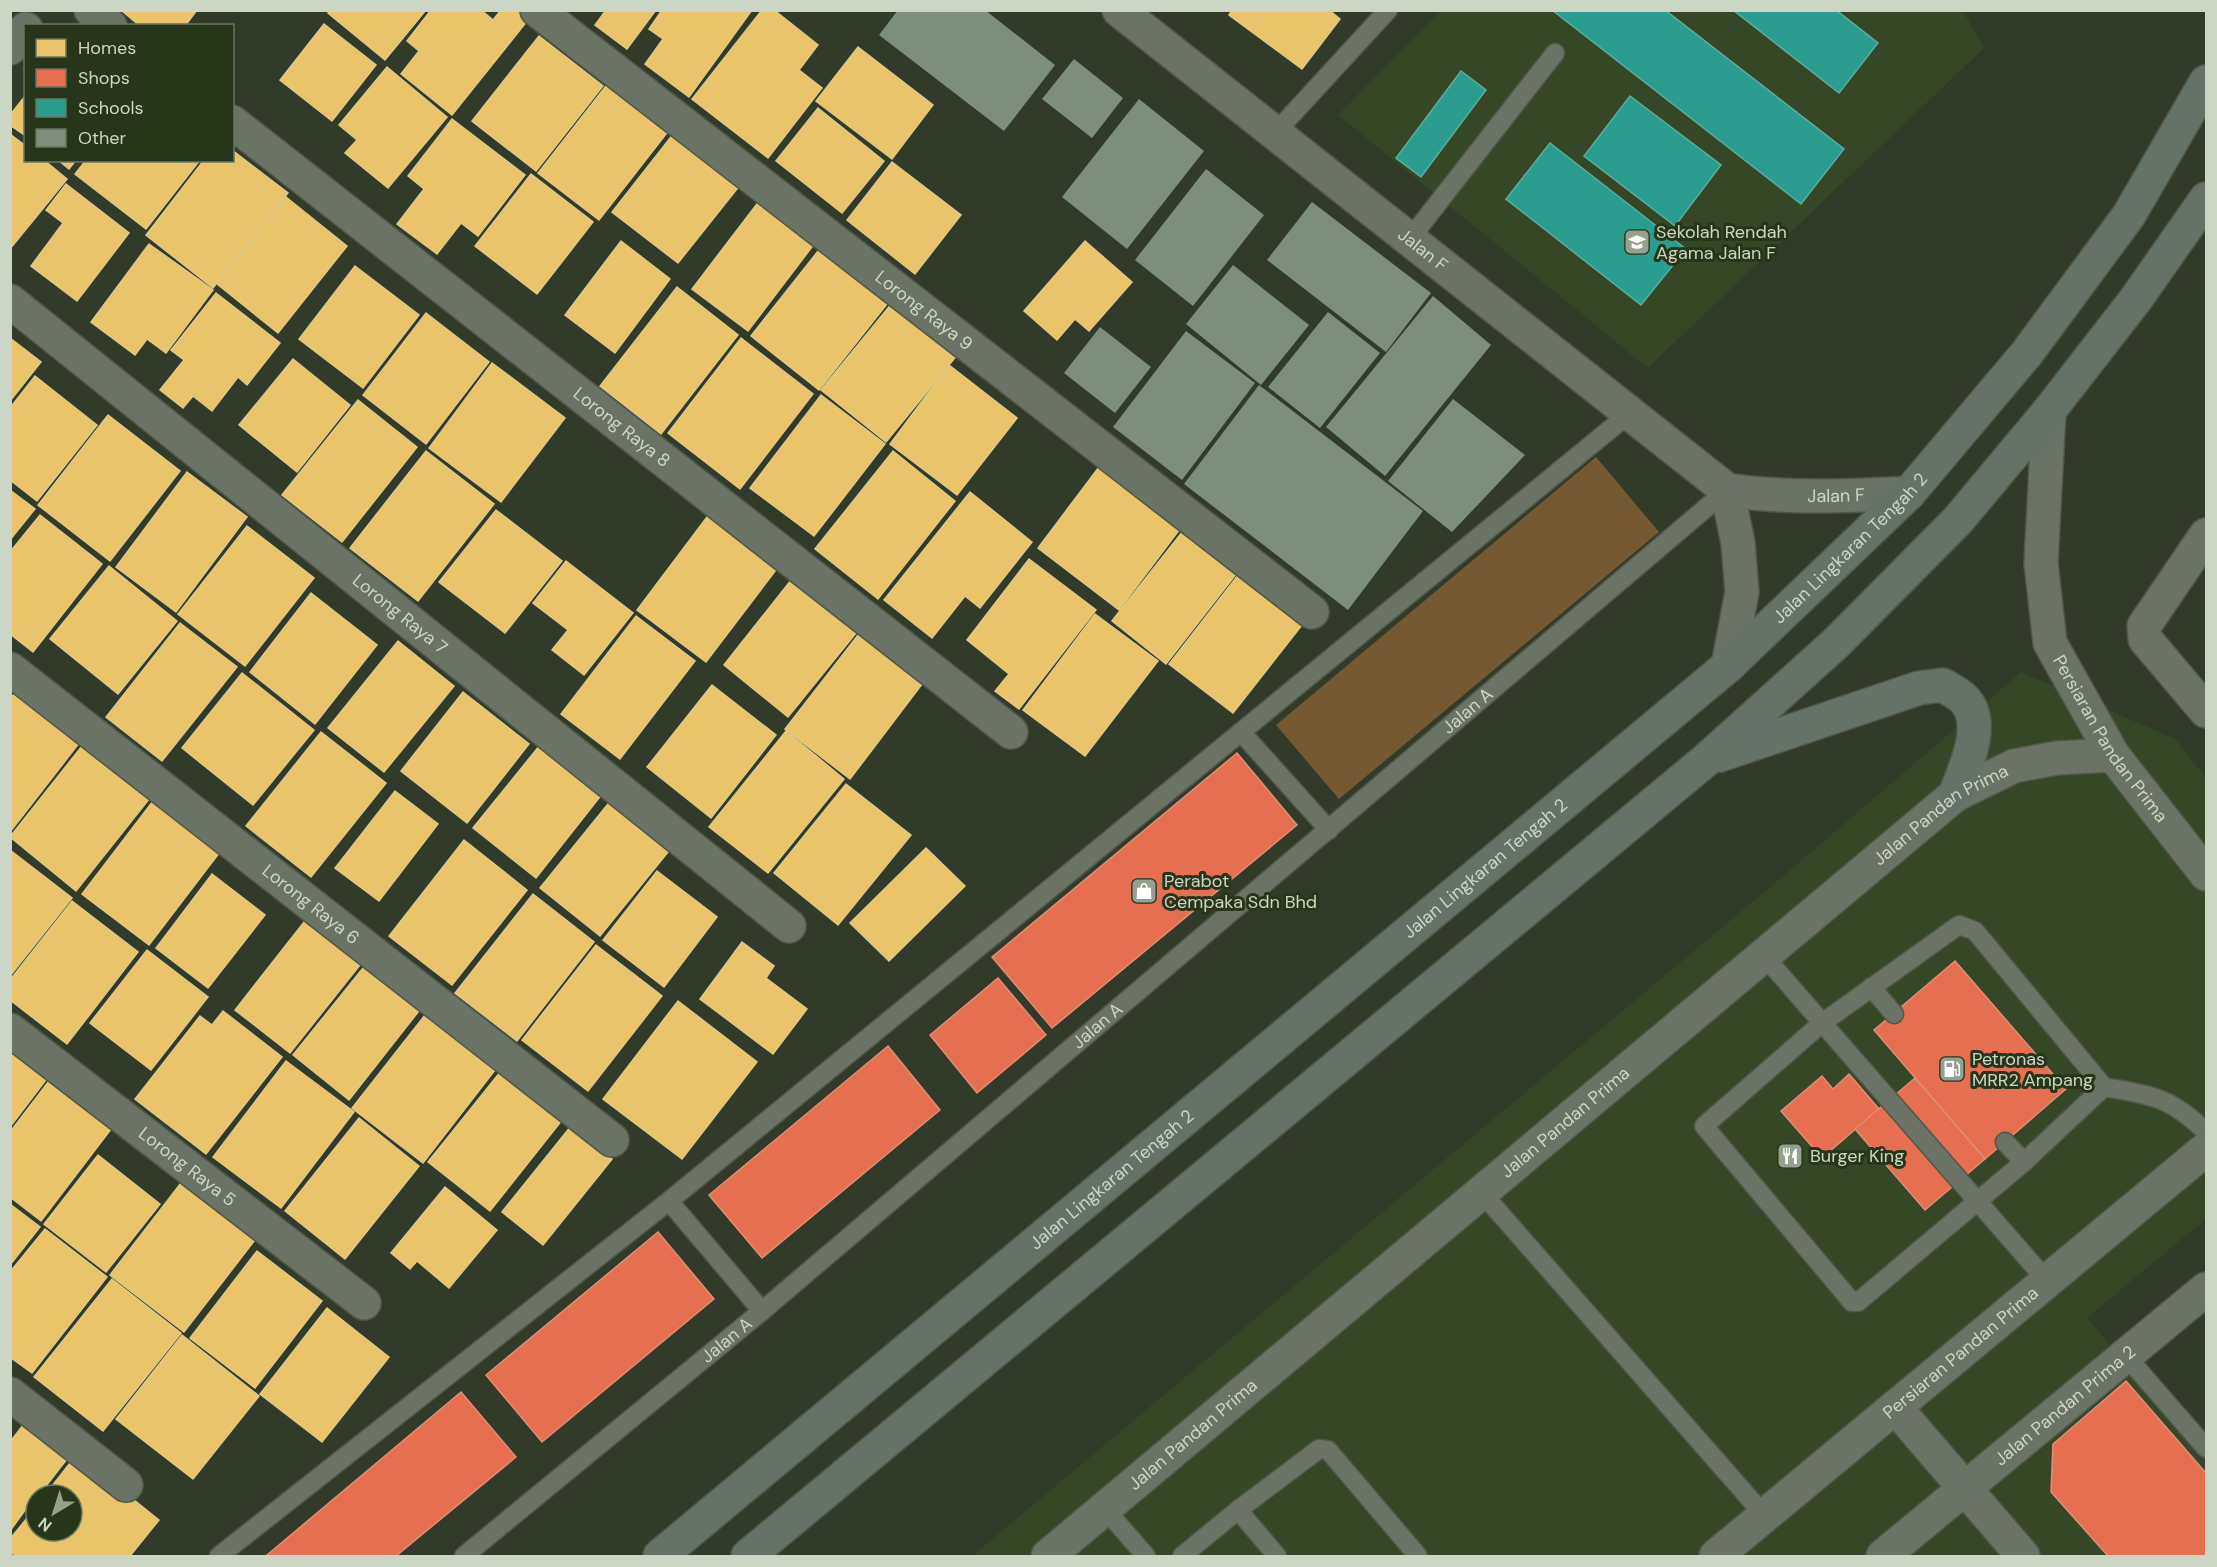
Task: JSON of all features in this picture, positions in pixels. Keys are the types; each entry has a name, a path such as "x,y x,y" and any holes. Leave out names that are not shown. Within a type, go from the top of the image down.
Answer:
{"highway":[{"name":"Jalan Lingkaran Tengah 2","path":"660,1557 1728,666 1909,493 2027,353 2129,215 2206,81"},
{"path":"748,1557 775,1543 1706,760 1836,643 1950,528 2049,411 2136,299 2206,199"},
{"path":"1706,760 1919,688 1943,685 1964,699 1974,722 1972,748 1955,795"}],"street":[{"path":"29,24 40,10"},
{"path":"91,10 108,24"},
{"name":"Lorong Raya 9","path":"537,10 1312,612"},
{"name":"Jalan F","path":"1119,10 1727,490 1769,496 1827,498 1909,493"},
{"path":"10,48 24,31"},
{"name":"Lorong Raya 8","path":"234,124 1011,732"},
{"name":"Lorong Raya 7","path":"10,300 789,926"},
{"name":"Persiaran Pandan Prima","path":"2049,411 2041,563 2050,643 2114,755 2206,874"},
{"path":"1727,490 1738,543 1742,591 1728,666"},
{"path":"2206,535 2144,626 2145,639 2206,711"},
{"name":"Lorong Raya 6","path":"10,669 612,1140"},
{"name":"Jalan Pandan Prima","path":"1048,1557 1955,795 2014,766 2057,758 2114,755"},
{"name":"Lorong Raya 5","path":"10,1030 364,1303"},
{"name":"Persiaran Pandan Prima","path":"1716,1557 2206,1149"},
{"name":"Jalan Pandan Prima 2","path":"1883,1557 2206,1289"},
{"path":"10,1394 126,1485"},
{"path":"1895,1407 2023,1557"}],"lane":[{"path":"1275,133 1388,10"},
{"path":"1409,240 1555,53"},
{"path":"227,1554 669,1201 1630,412"},
{"name":"Jalan A","path":"464,1557 762,1311 1727,490"},
{"path":"1241,732 1329,830"},
{"path":"2104,1087 2024,1162 1858,1302 1852,1302 1704,1126 1822,1023 1959,925 1975,931 2104,1087 2162,1098 2187,1113 2206,1132"},
{"path":"1764,956 2047,1281"},
{"path":"1871,987 1894,1014"},
{"path":"2005,1142 2024,1162"},
{"path":"1482,1193 1765,1516"},
{"path":"669,1201 762,1311"},
{"path":"2126,1356 2206,1448"},
{"path":"1182,1557 1238,1510 1318,1449 1328,1450 1418,1557"},
{"path":"1105,1509 1146,1557"},
{"path":"1238,1510 1278,1557"}],"shaded area":[{"name":"Sekolah Rendah Agama Jalan F","path":"1441,11 1963,11 1984,48 1648,368 1338,115"},
{"path":"1596,457 1659,532 1339,799 1276,725"},
{"path":"2021,672 2175,739 2206,778 2206,1219 2087,1318 2206,1457 2206,1556 972,1556 1775,883"}],"building: Homes":[{"path":"121,10 197,10 186,24 138,24"},
{"path":"330,10 426,10 385,60 328,13"},
{"path":"431,10 481,10 493,20 501,10 515,10 528,20 452,115 401,74 419,51 407,41"},
{"path":"606,10 656,10 627,49 595,25"},
{"path":"662,10 752,10 689,97 645,64 663,39 649,29"},
{"path":"762,10 774,10 818,45 799,70 822,88 768,158 692,99"},
{"path":"1232,10 1329,10 1340,19 1302,69 1229,15"},
{"path":"324,24 376,65 332,121 280,80"},
{"path":"539,36 603,86 536,171 472,121"},
{"path":"858,47 933,105 892,159 816,101"},
{"path":"387,67 447,117 388,188 345,153 357,140 339,125"},
{"path":"609,82 670,129 599,220 538,173"},
{"path":"24,98 24,135 10,125 10,115"},
{"path":"818,108 884,161 842,213 776,161"},
{"path":"452,119 525,175 478,236 461,223 437,254 397,224 424,189 408,176"},
{"path":"674,133 740,185 678,263 612,212"},
{"path":"10,134 24,144 24,162 46,162 67,179 10,249"},
{"path":"234,152 288,193 213,288 146,235 202,162 234,162"},
{"path":"60,162 74,162 69,169"},
{"path":"84,162 198,162 146,229 75,174"},
{"path":"892,162 961,215 915,274 847,220"},
{"path":"531,174 593,222 537,294 475,246"},
{"path":"66,184 129,233 77,301 31,266 63,223 46,210"},
{"path":"763,196 818,239 748,331 692,289"},
{"path":"286,197 347,246 278,333 217,284"},
{"path":"621,241 670,279 615,353 565,315"},
{"path":"826,241 894,295 819,390 751,336"},
{"path":"1085,241 1132,282 1089,331 1075,319 1057,340 1024,311"},
{"path":"149,244 213,290 166,353 147,339 135,355 91,322"},
{"path":"355,266 419,315 363,388 299,339"},
{"path":"677,287 738,335 661,434 600,386"},
{"path":"216,293 280,343 247,385 238,377 212,411 193,396 183,408 160,390 184,360 171,350"},
{"path":"897,297 962,349 886,442 821,390"},
{"path":"426,313 489,362 426,444 363,395"},
{"path":"10,338 41,362 10,401"},
{"path":"741,338 813,394 740,489 668,433"},
{"path":"293,359 350,405 297,472 239,425"},
{"path":"492,363 565,418 501,502 429,448"},
{"path":"949,365 1017,418 957,495 890,444"},
{"path":"35,376 97,425 37,501 10,480 10,408"},
{"path":"821,395 885,444 814,536 750,488"},
{"path":"358,400 417,447 342,542 282,495"},
{"path":"108,415 180,471 110,561 38,505"},
{"path":"426,451 494,504 418,601 350,548"},
{"path":"893,451 955,501 878,599 815,549"},
{"path":"1105,459 1186,521 1119,610 1038,548"},
{"path":"187,472 247,517 176,612 116,567"},
{"path":"10,490 35,509 10,540"},
{"path":"970,492 1032,542 980,608 965,596 932,638 884,600"},
{"path":"713,509 782,562 706,662 637,610"},
{"path":"496,510 562,561 505,633 439,582"},
{"path":"40,515 102,564 33,652 10,634 10,552"},
{"path":"1190,522 1244,564 1166,664 1112,621"},
{"path":"247,526 314,578 245,666 178,614"},
{"path":"1029,559 1096,610 1019,709 995,691 1009,674 967,640"},
{"path":"566,561 633,613 584,675 552,650 568,630 533,603"},
{"path":"109,566 177,621 118,694 50,639"},
{"path":"799,570 864,623 788,717 724,665"},
{"path":"1242,570 1306,620 1233,713 1169,664"},
{"path":"311,593 377,645 315,724 250,672"},
{"path":"1095,614 1158,661 1085,756 1023,710"},
{"path":"636,616 695,661 620,759 561,714"},
{"path":"180,623 237,667 162,761 106,717"},
{"path":"865,626 929,675 850,779 785,729"},
{"path":"398,641 454,686 384,772 328,728"},
{"path":"242,673 314,730 253,805 182,748"},
{"path":"712,685 776,735 711,818 647,767"},
{"path":"463,692 529,744 467,823 401,771"},
{"path":"15,693 80,742 10,832 10,699"},
{"path":"786,731 844,779 768,873 709,827"},
{"path":"321,732 386,783 311,877 246,826"},
{"path":"540,745 602,794 536,878 473,828"},
{"path":"82,746 149,799 76,891 10,837"},
{"path":"846,784 911,835 838,925 774,873"},
{"path":"395,791 438,824 379,901 335,868"},
{"path":"612,799 672,847 600,936 540,888"},
{"path":"153,801 220,852 149,945 82,894"},
{"path":"464,840 527,890 452,985 389,936"},
{"path":"926,848 965,886 889,961 850,923"},
{"path":"10,850 72,898 10,976"},
{"path":"657,871 717,917 664,987 603,940"},
{"path":"212,874 265,915 208,988 156,948"},
{"path":"533,894 594,942 517,1041 455,993"},
{"path":"72,901 138,952 67,1044 10,1000 10,980"},
{"path":"308,917 363,961 290,1053 235,1010"},
{"path":"742,942 774,966 766,978 807,1009 773,1054 700,999"},
{"path":"596,945 662,996 588,1091 522,1040"},
{"path":"147,950 208,997 151,1070 90,1023"},
{"path":"367,963 422,1007 349,1100 293,1055"},
{"path":"678,1001 757,1062 682,1159 603,1099"},
{"path":"429,1010 499,1065 423,1163 352,1108"},
{"path":"223,1011 282,1057 206,1154 135,1099 200,1016 212,1025"},
{"path":"10,1041 52,1072 10,1127"},
{"path":"286,1061 354,1112 281,1208 213,1157"},
{"path":"505,1066 566,1115 490,1211 428,1162"},
{"path":"52,1077 115,1124 41,1221 10,1197 10,1132"},
{"path":"359,1118 419,1166 345,1259 285,1211"},
{"path":"571,1126 612,1159 543,1245 502,1212"},
{"path":"98,1155 160,1204 106,1272 44,1224"},
{"path":"184,1179 258,1236 184,1332 110,1275"},
{"path":"445,1187 497,1230 449,1288 417,1261 410,1269 391,1253"},
{"path":"10,1204 40,1227 10,1265"},
{"path":"45,1229 107,1277 32,1373 10,1357 10,1272"},
{"path":"257,1251 322,1301 255,1388 190,1338"},
{"path":"112,1279 181,1333 103,1431 34,1377"},
{"path":"327,1308 389,1357 322,1442 260,1394"},
{"path":"182,1335 259,1396 193,1479 116,1419"},
{"path":"27,1420 71,1454 48,1483 24,1483 24,1512 10,1531 10,1442"},
{"path":"77,1454 159,1520 130,1556 17,1556 10,1552 10,1539 24,1522 24,1543 84,1543 84,1483 54,1483"}],"building: Shops":[{"name":"Perabot Cempaka Sdn Bhd","path":"1237,753 1297,825 1052,1028 992,957"},
{"path":"1955,961 2066,1089 1985,1159 1874,1030"},
{"path":"998,978 1046,1035 977,1093 930,1035"},
{"path":"888,1046 940,1110 762,1258 709,1195"},
{"path":"1849,1074 1879,1109 1822,1158 1781,1111 1822,1076 1833,1089"},
{"path":"1915,1078 1985,1159 1925,1210 1855,1129"},
{"path":"658,1232 714,1299 542,1442 486,1375"},
{"path":"2126,1381 2206,1473 2206,1556 2108,1556 2051,1492 2053,1444"},
{"path":"461,1392 516,1457 396,1556 267,1555"}],"building: Schools":[{"path":"1552,10 1665,10 1844,149 1801,204"},
{"path":"1733,10 1836,10 1878,43 1839,93"},
{"path":"1461,71 1486,90 1421,177 1396,158"},
{"path":"1630,96 1721,165 1675,226 1584,156"},
{"path":"1550,143 1686,249 1641,305 1506,199"}],"building: Other":[{"path":"898,10 985,10 1055,65 1004,131 879,35"},
{"path":"1074,59 1123,98 1092,138 1042,99"},
{"path":"1139,99 1204,151 1127,249 1062,197"},
{"path":"1206,169 1264,215 1193,306 1135,260"},
{"path":"1312,202 1431,293 1386,352 1267,260"},
{"path":"1233,265 1309,325 1261,385 1186,324"},
{"path":"1433,296 1491,345 1385,476 1326,427"},
{"path":"1328,312 1380,353 1320,428 1268,387"},
{"path":"1100,327 1151,367 1115,413 1064,373"},
{"path":"1186,331 1255,383 1182,480 1113,427"},
{"path":"1259,385 1423,511 1348,610 1184,484"},
{"path":"1453,399 1525,455 1452,532 1388,481"}],"place":[{"name":"Sekolah Rendah Agama Jalan F","path":"1637,242"},
{"name":"Perabot Cempaka Sdn Bhd","path":"1144,891"},
{"name":"Petronas MRR2 Ampang","path":"1952,1069"},
{"name":"Burger King","path":"1790,1156"}]}
